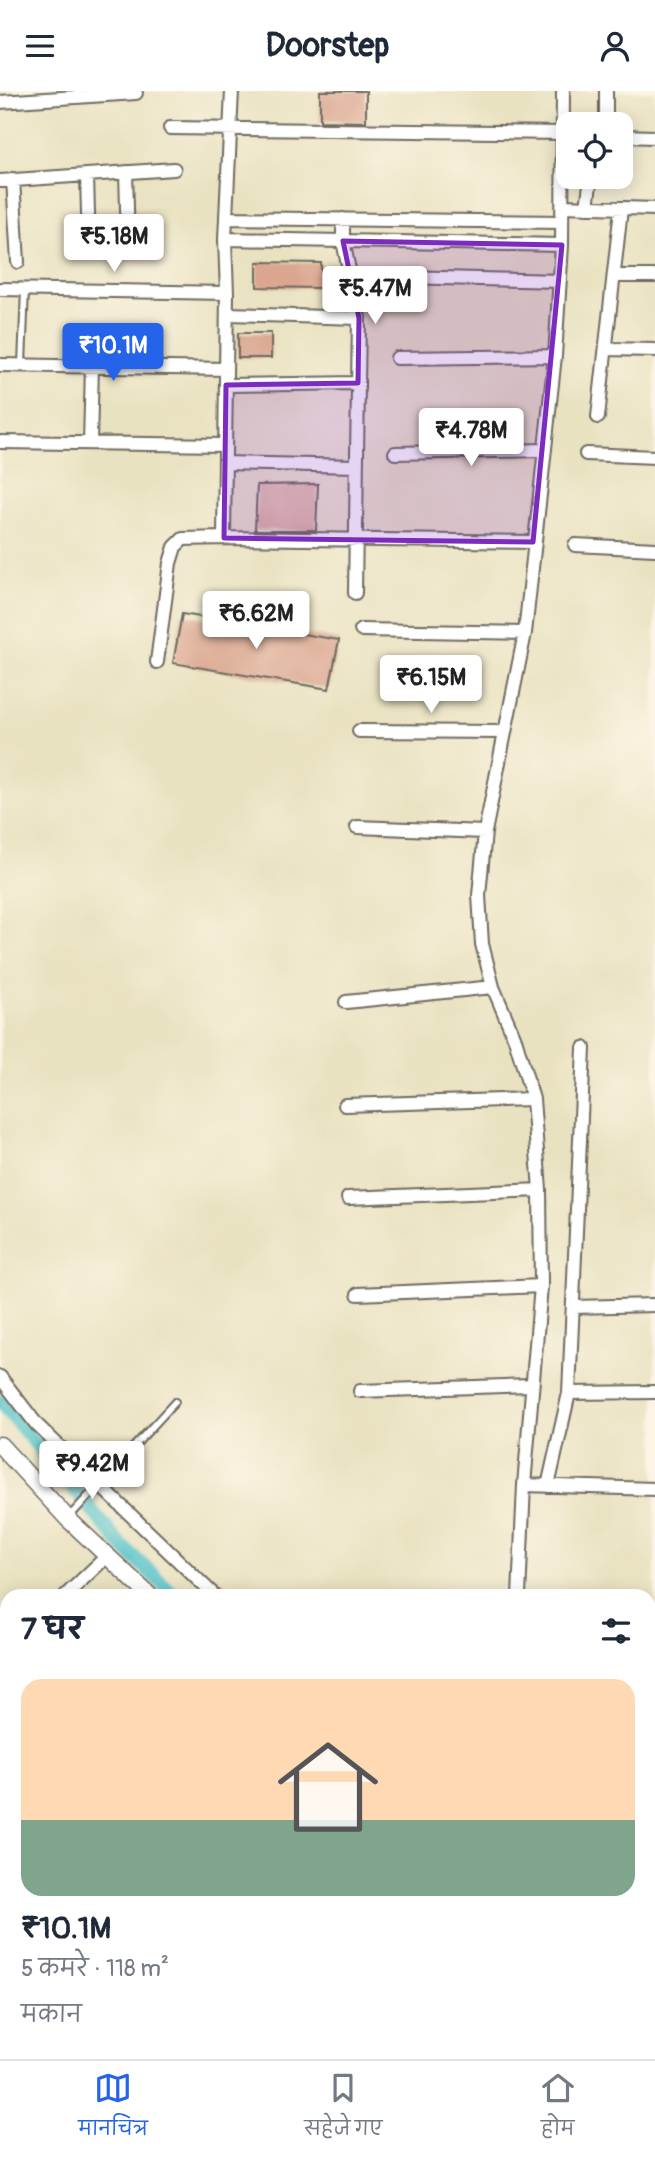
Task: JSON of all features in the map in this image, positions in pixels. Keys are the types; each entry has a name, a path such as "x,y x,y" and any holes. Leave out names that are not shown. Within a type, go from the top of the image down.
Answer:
{"street":[{"path":"223,538 227,314 225,239 232,91"},
{"path":"563,91 564,112"},
{"path":"606,91 606,112"},
{"path":"8,98 136,93"},
{"path":"170,128 556,133"},
{"path":"633,136 655,137"},
{"path":"18,262 7,180 174,169"},
{"path":"126,172 128,244"},
{"path":"87,174 89,251"},
{"path":"536,1485 531,1385 541,1286 540,1190 533,1099 515,1039 493,988 482,944 479,895 485,832 503,731 525,633 555,356 564,189"},
{"path":"587,207 590,189"},
{"path":"563,206 655,209"},
{"path":"598,417 621,209"},
{"path":"226,218 562,222"},
{"path":"342,219 343,241 359,319 355,593"},
{"path":"225,239 562,245"},
{"path":"614,276 655,276"},
{"path":"403,277 560,281"},
{"path":"0,289 227,293"},
{"path":"227,314 359,319"},
{"path":"606,349 655,349"},
{"path":"397,358 555,356"},
{"path":"0,365 226,369"},
{"path":"90,443 92,366"},
{"path":"226,385 358,383"},
{"path":"0,442 225,445"},
{"path":"395,453 545,450"},
{"path":"586,454 655,457"},
{"path":"225,463 357,466"},
{"path":"157,662 170,563 175,547 183,539 533,542"},
{"path":"575,545 655,549"},
{"path":"362,630 525,633"},
{"path":"359,731 503,731"},
{"path":"357,827 485,832"},
{"path":"346,1002 493,988"},
{"path":"520,1589 536,1485 569,1393 584,1048"},
{"path":"345,1105 533,1099"},
{"path":"348,1198 540,1190"},
{"path":"358,1294 541,1286"},
{"path":"573,1307 655,1305"},
{"path":"0,1377 37,1425 208,1589"},
{"path":"360,1391 531,1385"},
{"path":"569,1393 655,1392"},
{"path":"0,1445 142,1589"},
{"path":"536,1485 655,1489"},
{"path":"72,1589 107,1556"}],"lane":[{"path":"22,364 25,288"},
{"path":"71,1516 175,1402"}],"highlighted area":[{"path":"343,241 562,245 533,542 224,538 226,385 358,383 359,318"}],"building":[{"path":"320,91 366,91 366,122 320,121"},
{"path":"257,262 321,263 321,288 257,287"},
{"path":"238,333 271,333 271,358 238,358"},
{"path":"318,484 316,530 255,530 257,485"},
{"path":"182,614 339,640 329,689 173,663"}],"waterway":[{"path":"0,1402 123,1547 168,1589"}]}
